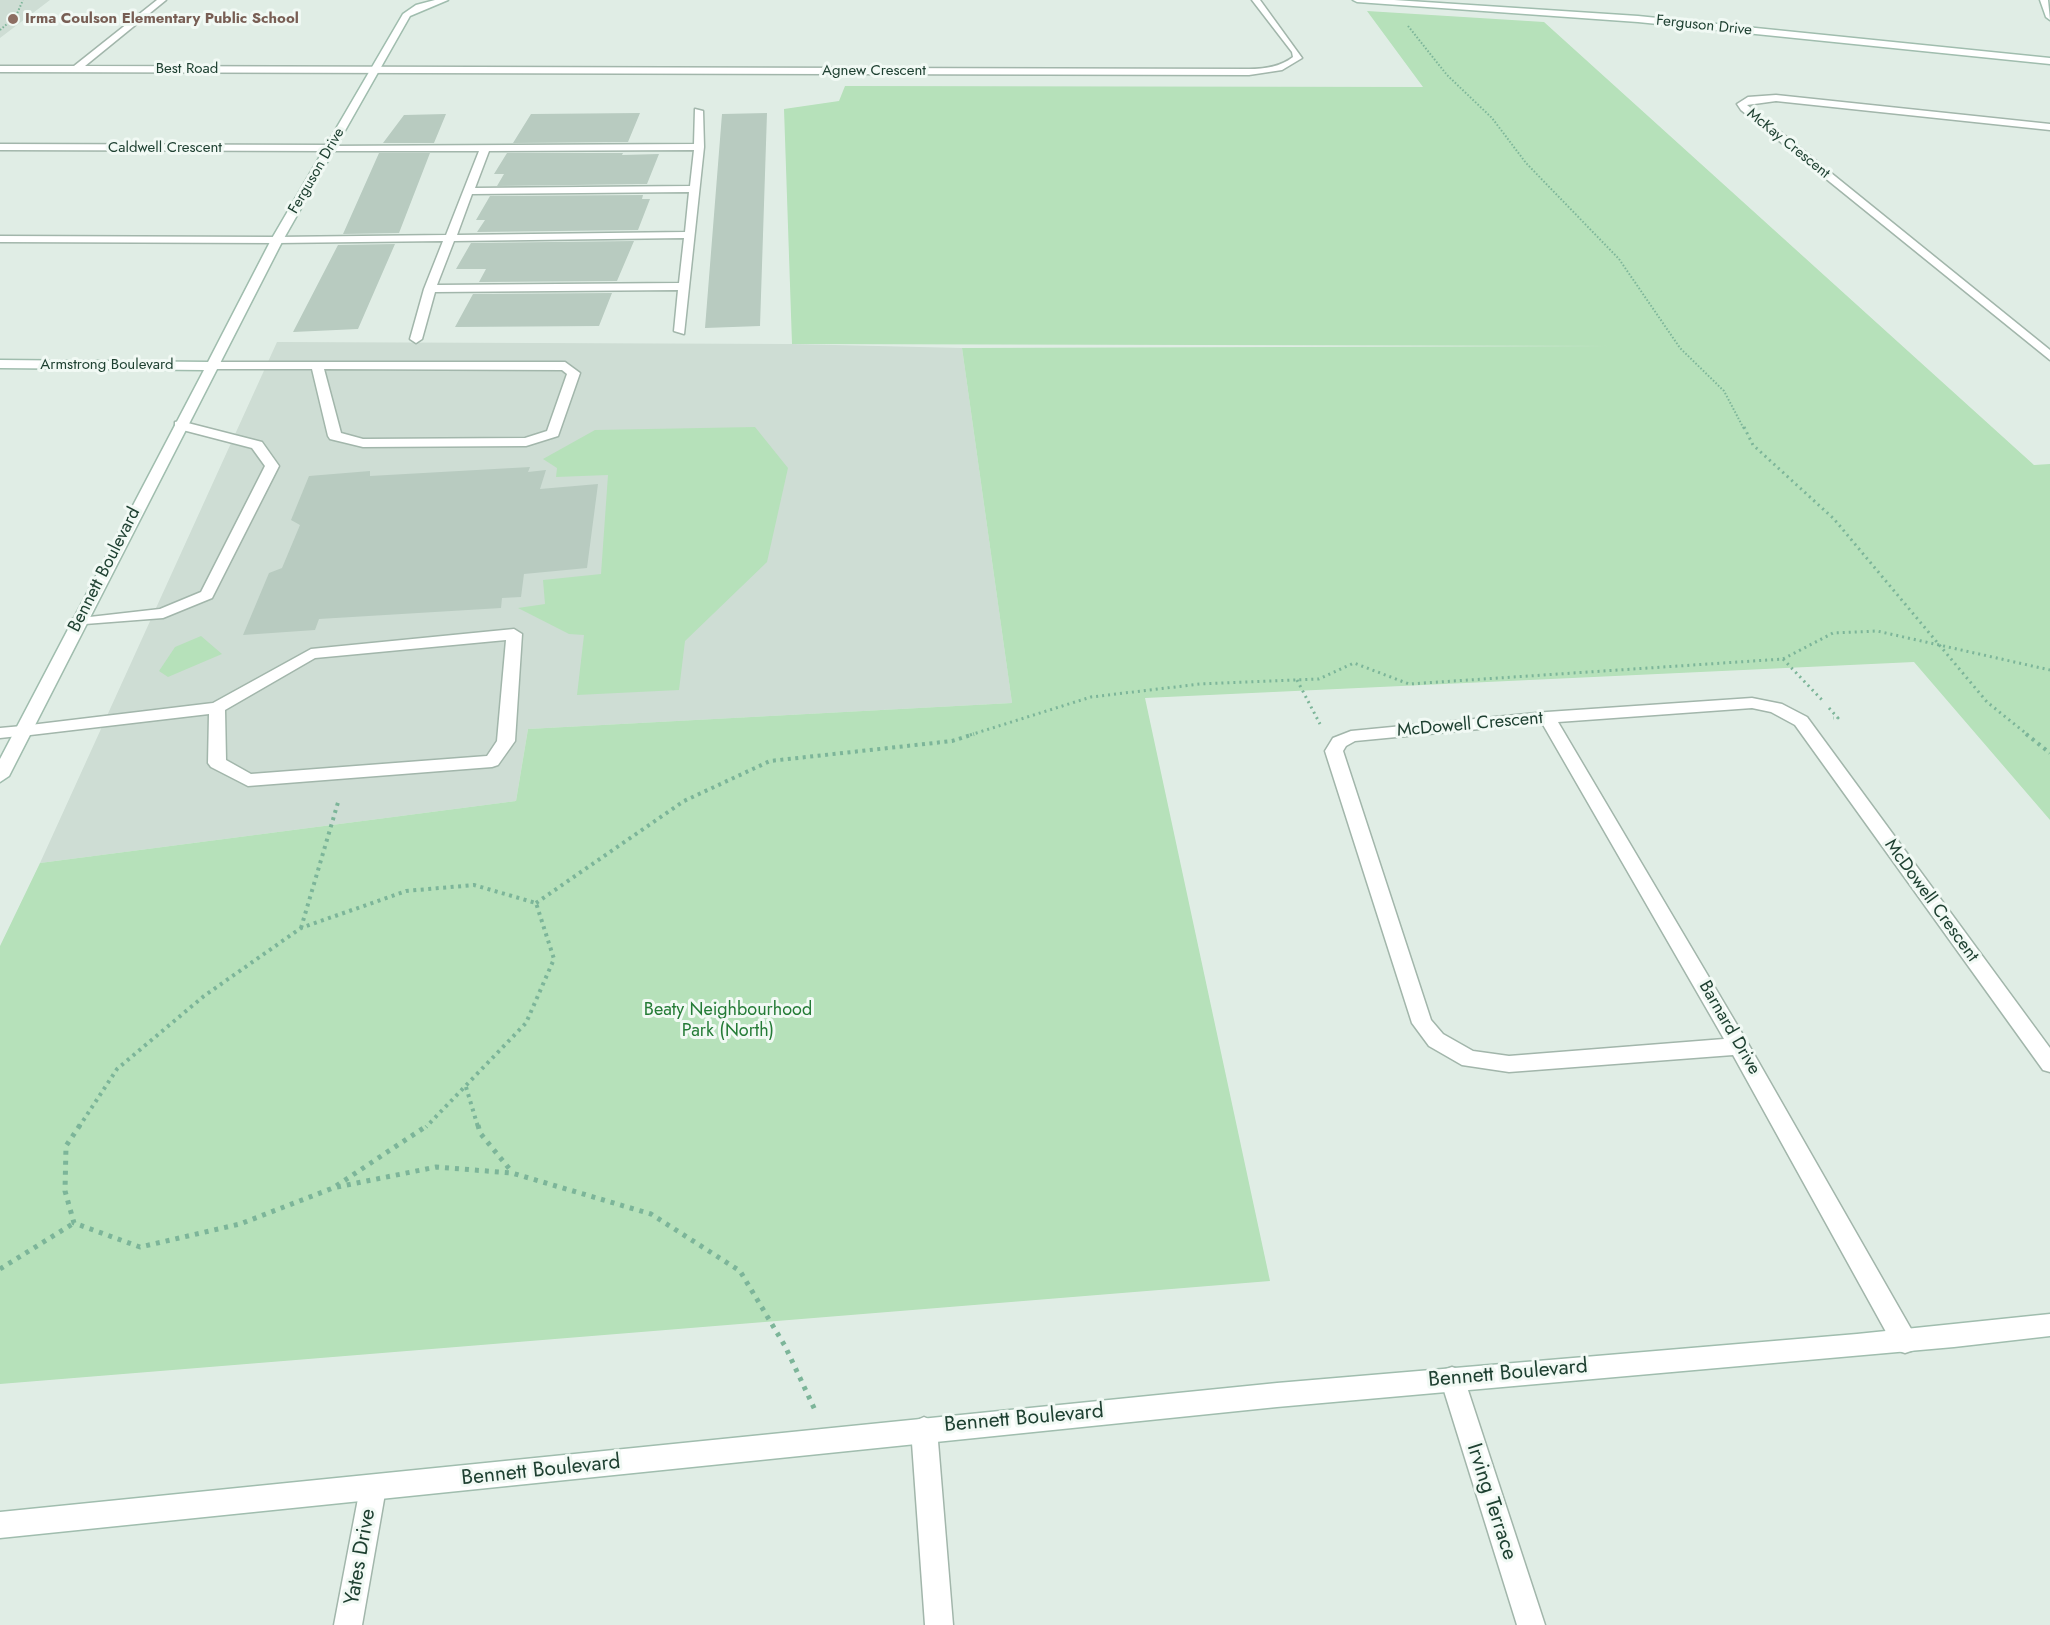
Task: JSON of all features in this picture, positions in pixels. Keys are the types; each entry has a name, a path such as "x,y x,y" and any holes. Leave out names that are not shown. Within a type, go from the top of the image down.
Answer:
{"street":[{"path":"76,69 162,0"},
{"name":"Ferguson Drive","path":"213,366 278,240 407,14 419,7 444,0"},
{"name":"Agnew Crescent","path":"374,69 1263,72 1291,64 1298,58 1296,52 1256,0"},
{"name":"Ferguson Drive","path":"1357,0 1638,19 2050,61"},
{"path":"2044,0 2050,17"},
{"name":"Best Road","path":"0,69 374,69"},
{"name":"McKay Crescent","path":"2050,127 1776,98 1748,100 1742,104 1744,108 2050,356"},
{"path":"680,331 699,147 699,111"},
{"name":"Caldwell Crescent","path":"0,147 699,147"},
{"path":"416,339 430,289 485,148"},
{"path":"468,191 694,189"},
{"path":"0,239 278,240 690,235"},
{"path":"430,289 685,286"},
{"name":"Armstrong Boulevard","path":"0,364 213,366 317,365 565,366 574,374 553,433 526,442 363,443 335,436 317,365"},
{"name":"Bennett Boulevard","path":"0,776 180,425 213,366"},
{"path":"78,622 163,613 207,595 272,466 257,445 180,425"},
{"path":"0,733 217,708 311,654 514,634 506,741 492,761 248,780 217,763 217,708"},
{"name":"McDowell Crescent","path":"1334,751 1339,742 1351,736 1547,717 1752,703 1776,708 1801,721 2050,1064"},
{"name":"Barnard Drive","path":"1547,717 1739,1046 1905,1342"},
{"path":"1334,751 1422,1023 1436,1040 1469,1059 1509,1064 1739,1046"},
{"name":"Bennett Boulevard","path":"0,1525 924,1429 1452,1378 1905,1342 2050,1325"},
{"name":"Irving Terrace","path":"1452,1378 1531,1625"},
{"path":"924,1429 939,1625"},
{"name":"Yates Drive","path":"348,1625 373,1488"}],"path":[{"path":"0,30 16,16 23,0"},
{"path":"1389,2 1447,75 1492,118 1526,163 1619,259 1680,348 1724,391 1754,445 1834,519 1987,702 2050,753"},
{"path":"536,903 684,801 770,760 952,741 1091,697 1200,684 1319,679 1354,663 1409,684 1784,659 1833,633 1877,631 2050,670"},
{"path":"1296,680 1334,751"},
{"path":"301,928 346,772"},
{"path":"74,1223 65,1191 66,1146 117,1069 204,996 301,928 406,891 474,885 536,903"},
{"path":"333,1188 431,1123 526,1023 554,959 536,903"},
{"path":"466,1087 480,1133 512,1173"},
{"path":"74,1223 140,1247 240,1224 333,1188 436,1167 512,1173 651,1214 740,1271 784,1346 829,1439"},
{"path":"0,1269 74,1223"}],"shaded area":[{"name":"Irma Coulson Elementary Public School","path":"0,0 50,0 0,38"},
{"path":"277,342 792,344 962,348 1012,703 528,729 516,801 40,863"}],"green space":[{"name":"Beaty Neighbourhood Park (North)","path":"1367,11 1544,22 2034,465 2050,464 2050,820 1914,662 1145,698 1270,1281 0,1384 0,946 40,863 516,801 528,729 1012,703 962,348 1612,346 792,344 784,109 839,101 845,86 1423,87"},
{"path":"755,427 788,468 767,562 685,641 679,690 577,695 584,635 569,634 518,608 545,604 543,580 601,574 608,475 556,477 557,468 543,459 595,430"},
{"path":"201,636 222,654 168,677 159,671 175,647"}],"building":[{"path":"640,113 628,142 513,143 531,114"},
{"path":"767,113 760,326 705,328 722,114"},
{"path":"446,114 434,143 383,143 404,115"},
{"path":"379,153 430,153 399,233 343,234"},
{"path":"507,153 659,154 647,184 497,186 504,174 494,174"},
{"path":"643,195 642,199 650,199 638,230 477,232 485,220 476,220 490,196"},
{"path":"634,241 617,281 479,282 486,269 456,269 471,243"},
{"path":"395,244 358,329 293,332 338,245"},
{"path":"612,293 599,326 455,327 473,294"},
{"path":"530,467 528,472 546,470 540,489 598,484 587,568 524,574 521,597 502,598 501,608 319,619 315,630 243,635 269,573 282,568 300,525 291,520 309,476 370,471 370,476"}],"place":[{"name":"Irma Coulson Elementary Public School","path":"13,19"}]}
